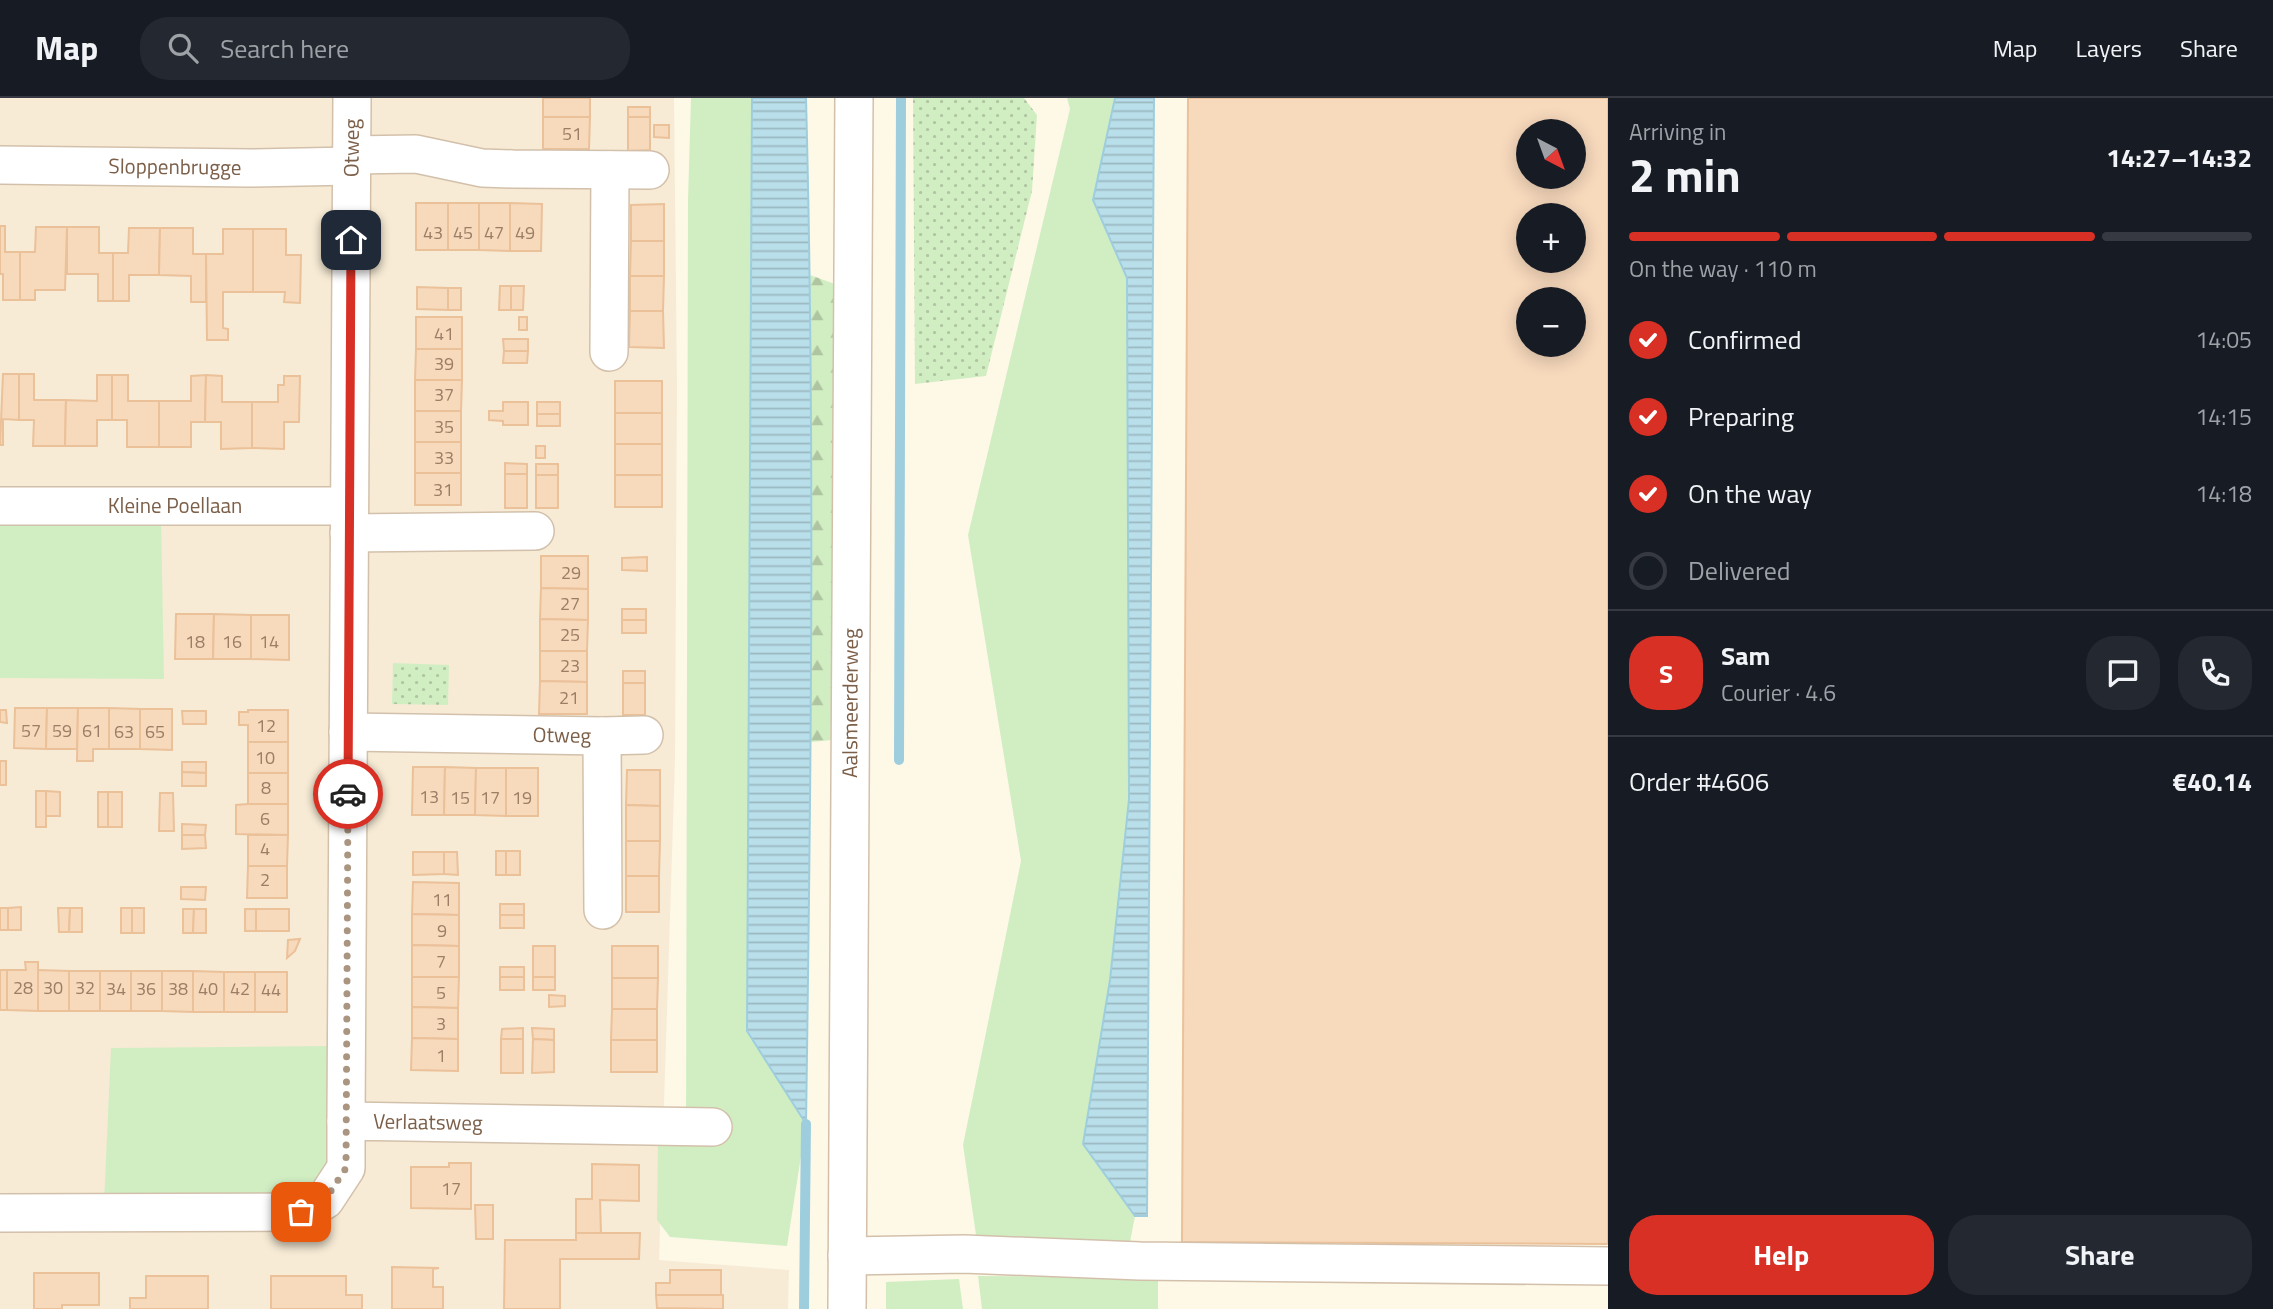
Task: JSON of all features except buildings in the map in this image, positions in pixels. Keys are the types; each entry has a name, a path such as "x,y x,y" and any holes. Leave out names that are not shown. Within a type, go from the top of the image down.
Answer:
{"street":[{"name":"Otweg","path":"346,1121 352,98"},
{"name":"Aalsmeerderweg","path":"846,1309 854,98"},
{"name":"Sloppenbrugge","path":"0,165 250,168 416,154 482,168 650,170"},
{"path":"609,352 610,170"},
{"name":"Kleine Poellaan","path":"0,506 349,520"},
{"path":"349,520 535,531"},
{"name":"Otweg","path":"348,732 603,736 603,910"},
{"path":"603,736 644,735"},
{"name":"Verlaatsweg","path":"0,1213 301,1212 325,1200 346,1168 346,1121 713,1127"},
{"path":"847,1256 964,1254 1206,1262 1608,1266"}],"shaded area":[{"path":"0,98 674,98 677,387 675,760 659,1260 789,1270 788,1309 0,1309"}],"green space":[{"path":"691,98 752,98 747,1031 806,1124 787,1246 670,1237 657,1220 658,1135 686,1135 688,200"},
{"path":"913,98 1024,98 1037,115 1032,191 986,376 915,384"},
{"path":"1067,98 1115,98 1093,200 1127,278 1129,799 1110,980 1083,1144 1135,1216 1129,1247 977,1242 963,1145 1021,861 968,535 1070,109"},
{"path":"810,275 835,284 832,740 811,742"},
{"path":"0,517 161,518 164,679 0,678"},
{"path":"393,663 449,665 448,705 392,704"},
{"path":"328,1046 326,1189 317,1199 104,1203 111,1048"},
{"path":"978,1276 1158,1277 1158,1309 982,1309"},
{"path":"959,1279 963,1309 886,1309 886,1282"}],"water":[{"path":"752,98 806,98 811,739 806,1124 747,1031"},
{"path":"1115,98 1154,98 1147,1216 1135,1216 1083,1144 1110,980 1129,799 1127,278 1093,200"}],"waterway":[{"path":"899,760 901,98"},
{"path":"804,1309 806,1124"}],"way so far":[{"path":"301,1212 325,1200 346,1168 348,794"}],"route":[{"path":"348,794 351,240"}]}
